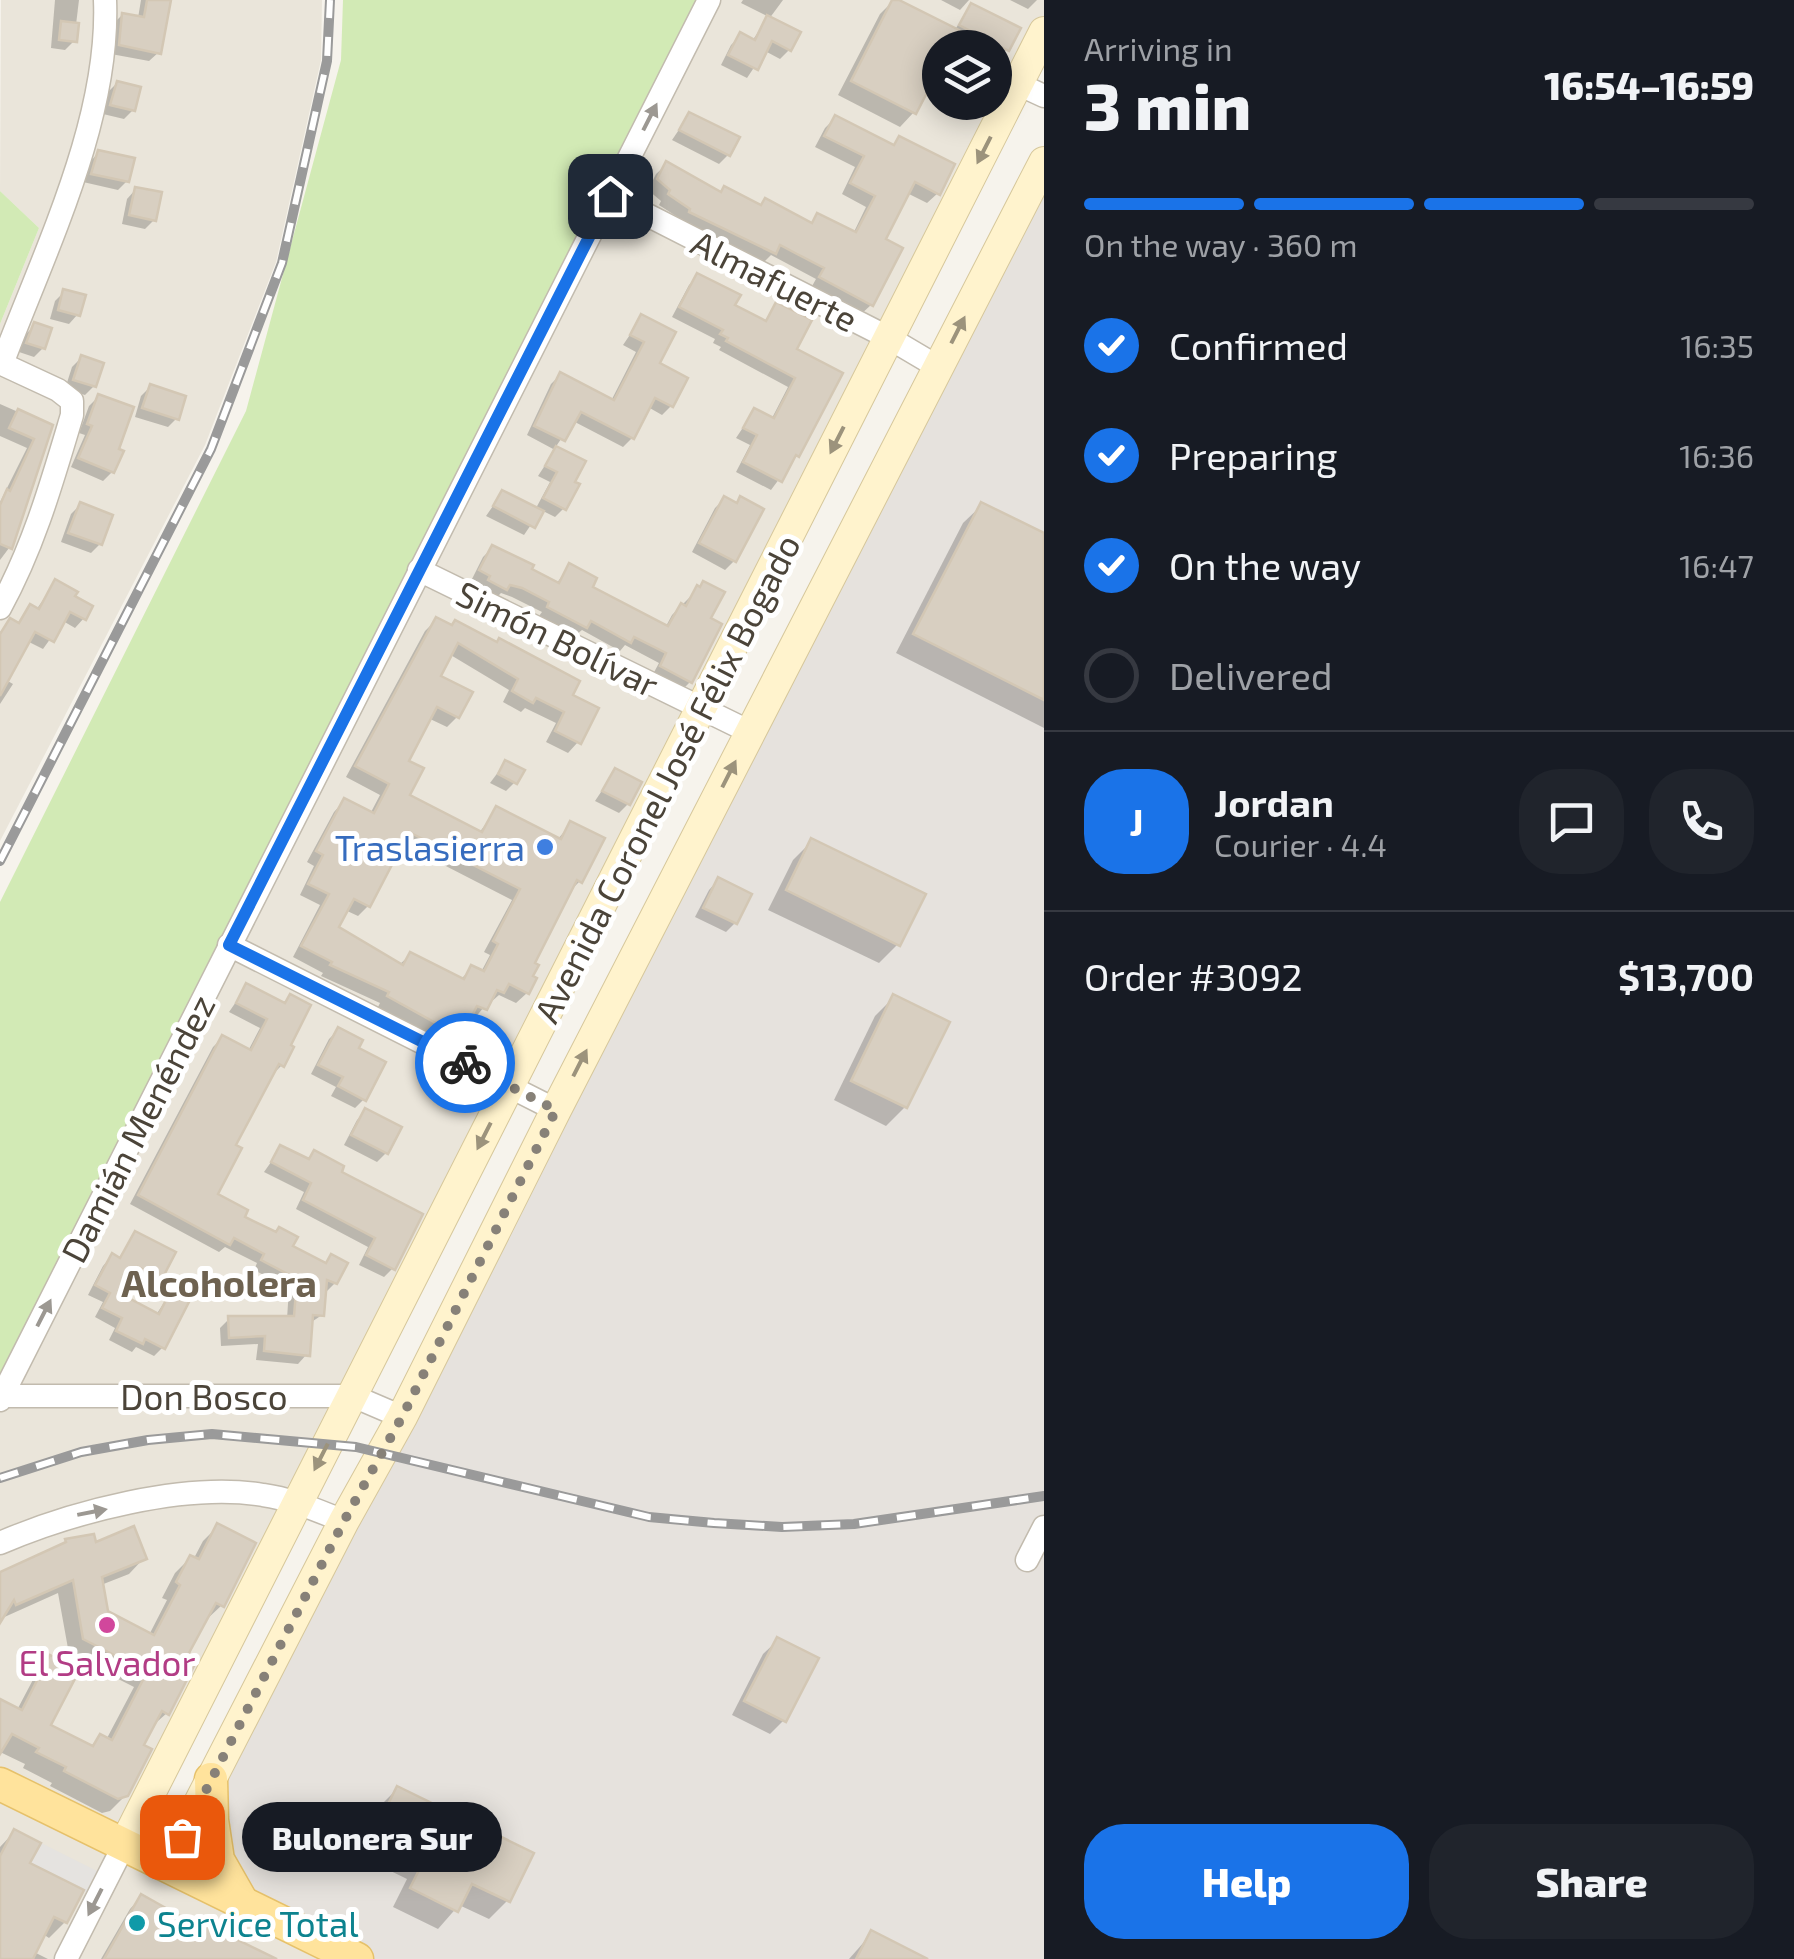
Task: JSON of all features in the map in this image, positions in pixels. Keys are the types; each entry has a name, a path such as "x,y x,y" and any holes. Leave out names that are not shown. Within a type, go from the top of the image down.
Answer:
{"main road":[{"name":"Avenida Coronel José Félix Bogado","path":"124,1844 889,338 1031,90 1044,32"},
{"name":"Avenida Coronel José Félix Bogado","path":"167,1866 344,1521 402,1417 1044,162"},
{"path":"211,1779 218,1860 242,1902"},
{"path":"0,1784 357,1959"}],"street":[{"path":"0,608 37,531 72,415 72,402 58,390 1,363 84,141 100,67 106,24 104,0"},
{"name":"Damián Menéndez","path":"1,1398 709,0"},
{"name":"Almafuerte","path":"610,196 889,338 938,367"},
{"name":"Simón Bolívar","path":"420,570 750,732"},
{"path":"229,945 556,1110"},
{"name":"Don Bosco","path":"1,1398 353,1396 402,1417"},
{"path":"0,1543 74,1515 220,1490 298,1503 344,1521"},
{"path":"1028,1560 1044,1528"},
{"path":"66,1959 124,1844"}],"shaded area":[{"path":"1,0 322,0 321,60 276,262 205,445 0,841 0,324 39,228 0,191"},
{"path":"709,0 1044,0 1044,32 1012,95 1012,30 922,30 922,120 999,120 125,1844 357,1959 0,1959 0,1400"},
{"path":"1044,162 1044,1959 357,1959 167,1865"},
{"path":"41,1843 99,1872 88,1893 31,1863"}],"green space":[{"path":"343,0 699,0 0,1375 0,902 246,411 341,60"},
{"path":"0,191 39,228 0,324"}],"building":[{"path":"147,0 171,0 161,54 119,45 122,13 144,17"},
{"path":"892,0 959,30 922,30 922,102 916,114 851,81"},
{"path":"971,3 1021,28 1012,45 1012,30 969,30 959,25"},
{"path":"767,15 801,32 791,51 772,41 758,70 728,55 740,32 755,40"},
{"path":"61,21 79,23 77,42 59,40"},
{"path":"117,81 141,87 135,111 110,105"},
{"path":"689,112 740,137 730,156 679,130"},
{"path":"835,115 894,145 899,136 955,164 940,195 915,182 886,239 903,248 873,306 819,277 824,268 780,245 776,254 689,212 657,179 666,161 721,192 724,186 761,205 765,198 812,223 817,213 856,232 875,196 850,183 864,156 824,136"},
{"path":"98,150 135,158 129,182 91,174"},
{"path":"135,187 162,192 156,221 129,215"},
{"path":"697,273 741,295 735,305 766,321 776,302 812,320 797,349 843,373 782,482 743,462 757,435 743,428 754,408 774,418 795,378 726,341 728,338 720,334 723,330 679,307"},
{"path":"63,289 86,295 80,316 58,310"},
{"path":"641,314 676,332 660,363 688,378 673,407 655,398 634,439 581,412 565,441 534,426 560,372 614,400 644,342 630,335"},
{"path":"34,322 52,328 45,349 26,343"},
{"path":"81,355 104,363 96,387 73,380"},
{"path":"150,384 186,396 179,420 142,408"},
{"path":"98,394 134,407 119,449 124,451 114,473 78,458 92,426 87,424"},
{"path":"18,409 53,425 12,549 0,544 0,505 34,439 9,428"},
{"path":"556,446 586,461 575,482 580,484 566,510 543,498 557,472 545,466"},
{"path":"502,490 544,511 535,528 493,506"},
{"path":"724,496 737,503 740,496 764,509 736,562 699,543"},
{"path":"80,502 113,515 102,545 68,533"},
{"path":"981,502 1044,533 1044,700 913,634"},
{"path":"492,545 534,565 532,569 559,583 569,563 597,578 593,587 668,626 681,603 686,606 703,581 725,592 711,618 722,624 692,683 660,666 666,653 634,637 631,643 591,621 587,628 547,607 549,602 522,588 510,585 507,590 488,580 490,576 479,570"},
{"path":"55,579 93,606 86,620 70,612 54,642 35,632 0,696 0,634 10,618 19,623 30,604 39,609"},
{"path":"436,617 452,625 455,620 497,642 499,638 580,681 573,695 599,708 581,744 555,731 564,712 536,698 533,703 512,691 518,679 458,643 441,676 473,692 459,718 437,707 409,761 424,768 410,795 482,832 496,806 561,839 570,821 605,838 582,883 577,880 535,963 539,965 533,976 537,978 529,994 509,984 504,993 497,990 487,1010 477,1006 461,1037 387,996 389,992 330,965 332,962 301,946 329,894 308,884 323,855 316,851 344,798 374,813 389,784 355,766","holes":["409,832 520,889 493,941 498,944 484,971 471,965 464,979 410,952 403,965 339,927 354,899 370,907"]},
{"path":"505,760 525,770 517,784 498,774"},
{"path":"615,768 642,782 630,805 602,791"},
{"path":"811,838 926,894 900,946 786,890"},
{"path":"718,877 752,894 737,924 703,908"},
{"path":"246,983 285,1003 290,994 311,1005 284,1067 279,1064 236,1145 242,1148 218,1194 248,1210 245,1217 276,1232 279,1227 298,1237 293,1246 326,1263 331,1254 348,1263 337,1284 327,1280 324,1316 313,1315 310,1356 264,1351 265,1336 229,1338 228,1316 294,1316 297,1279 261,1260 264,1254 234,1238 230,1245 138,1195 222,1035 251,1050 267,1019 236,1003"},
{"path":"893,994 950,1022 907,1108 851,1081"},
{"path":"338,1027 363,1040 359,1048 386,1062 366,1101 338,1086 343,1077 318,1065"},
{"path":"365,1108 402,1127 388,1154 351,1135"},
{"path":"280,1145 309,1159 314,1150 344,1166 342,1172 423,1214 395,1270 366,1255 375,1238 303,1200 311,1183 271,1162"},
{"path":"135,1231 176,1252 162,1279 138,1267 123,1295 159,1314 174,1284 193,1294 165,1349 116,1331 122,1318 102,1308 110,1293 95,1285 112,1253 120,1258"},
{"path":"217,1523 256,1543 224,1607 216,1603 189,1653 198,1658 169,1715 162,1711 144,1745 152,1749 128,1796 118,1799 64,1771 66,1767 12,1734 0,1754 0,1699 22,1710 50,1655 79,1671 51,1725 93,1746 100,1734 112,1740 147,1672 83,1639 73,1580 16,1605 14,1600 0,1623 0,1572 66,1542 65,1539 94,1534 96,1542 134,1526 147,1559 102,1577 108,1611 154,1635 180,1585 176,1582 190,1555 199,1559"},
{"path":"777,1637 819,1658 786,1722 744,1701"},
{"path":"397,1786 534,1853 510,1902 472,1884 458,1912 410,1888 424,1860 373,1835"},
{"path":"14,1829 41,1843 30,1863 84,1890 67,1923 54,1917 33,1959 0,1959 0,1856"},
{"path":"141,1894 203,1929 205,1924 277,1959 104,1959"},
{"path":"871,1930 928,1959 856,1959"}],"railway":[{"path":"0,861 211,449 282,263 327,61 330,0"},
{"path":"0,1478 81,1452 212,1434 356,1447 649,1517 714,1523 782,1527 854,1524 1044,1496"}],"way so far":[{"path":"182,1837 344,1521 402,1417 556,1110 465,1063"}],"place":[{"name":"Traslasierra","path":"545,847"},
{"name":"El Salvador","path":"107,1625"},
{"name":"Bulonera Sur","path":"182,1837"},
{"name":"Service Total","path":"137,1923"}],"district":[{"name":"Alcoholera","path":"219,1282"}],"route":[{"path":"465,1063 229,945 610,196"}]}
